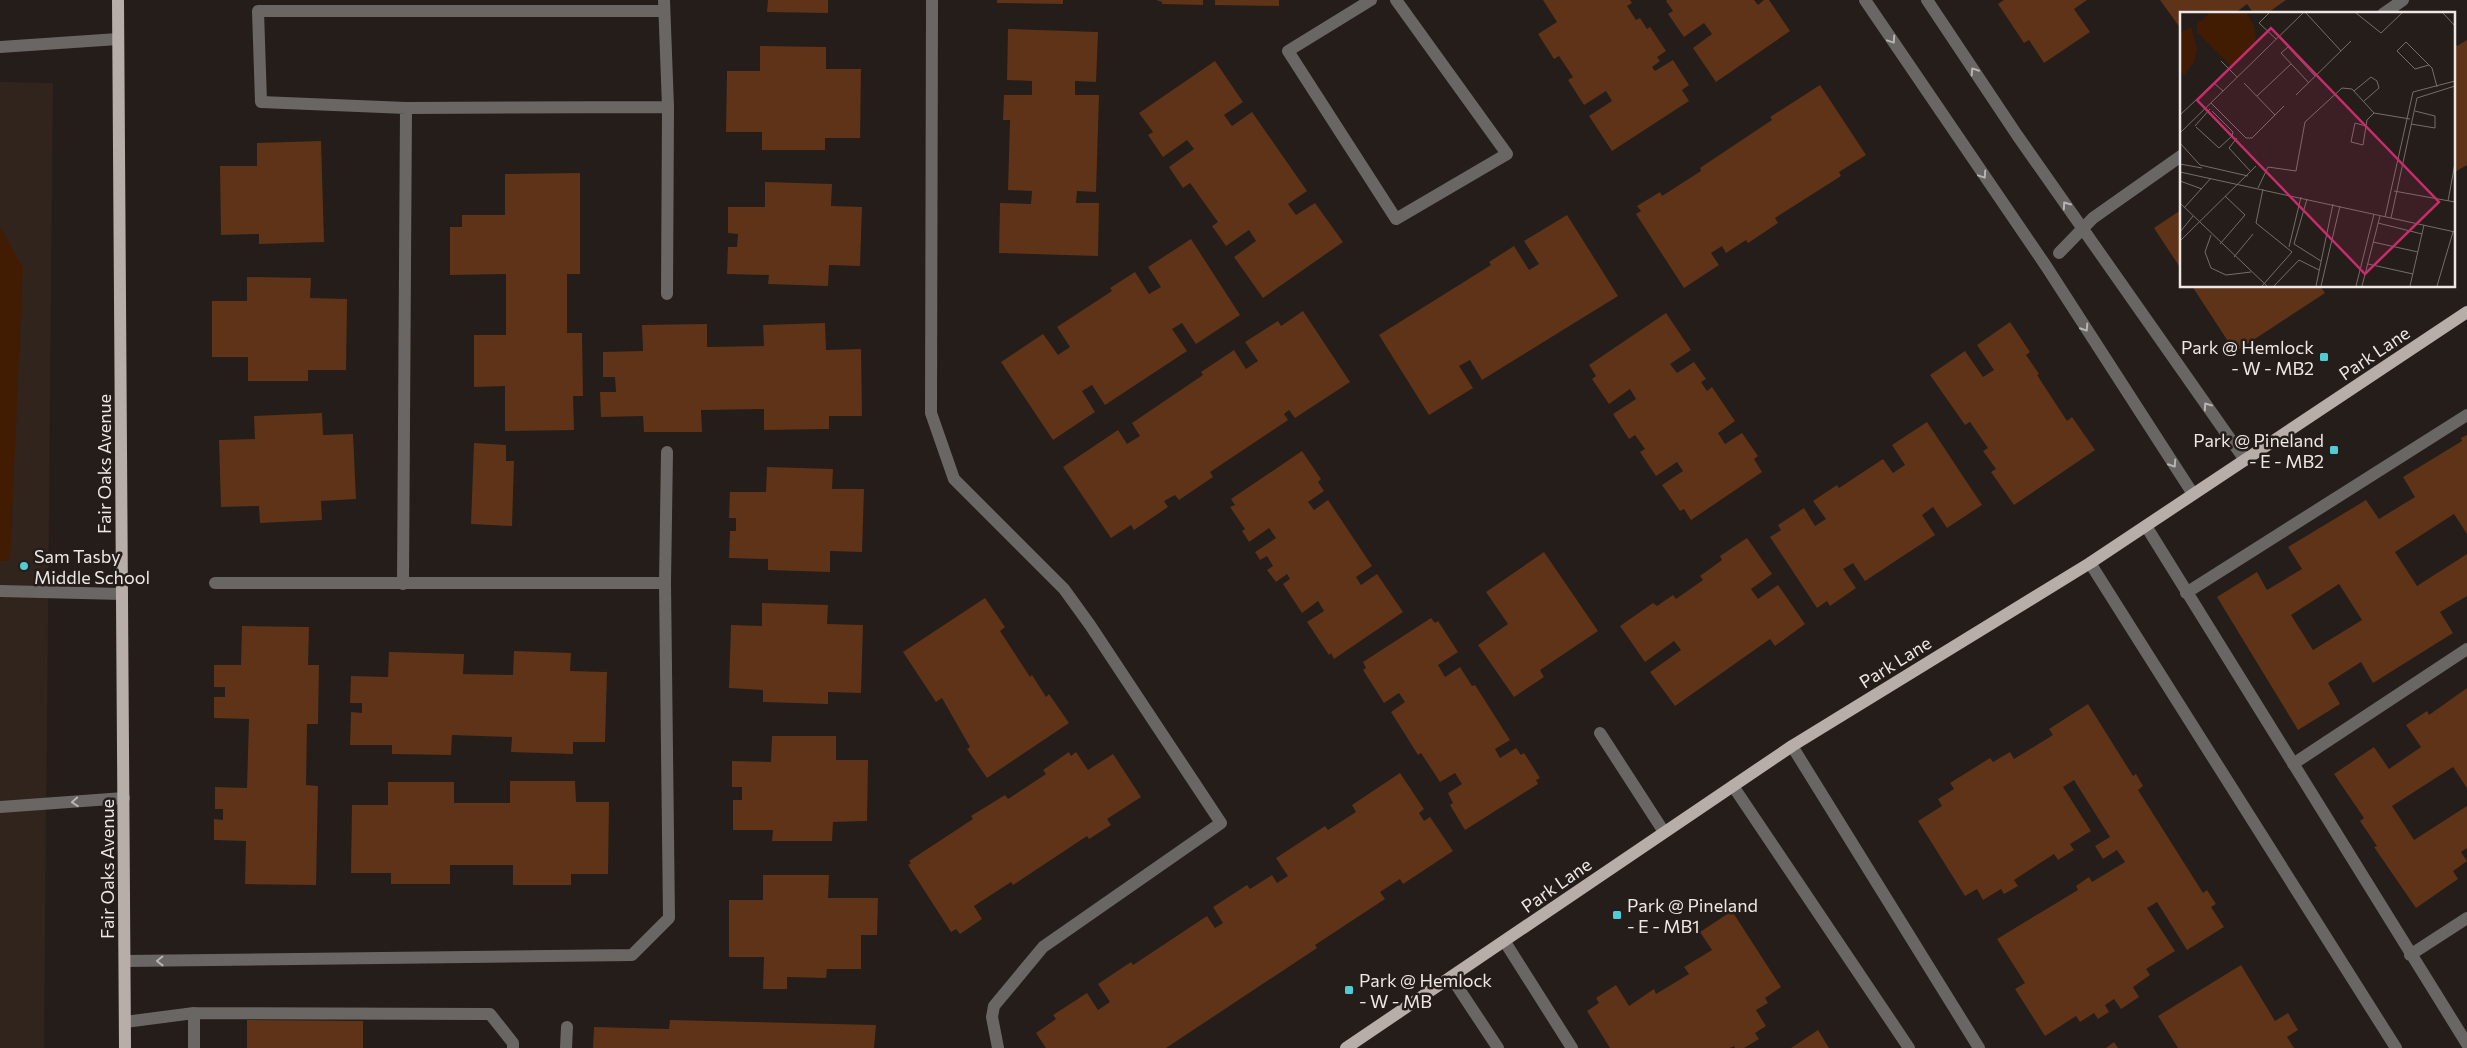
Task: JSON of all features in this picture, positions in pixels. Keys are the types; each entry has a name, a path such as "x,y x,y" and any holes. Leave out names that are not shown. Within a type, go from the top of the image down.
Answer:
{"main road":[{"name":"Fair Oaks Avenue","path":"118,0 126,1048"},
{"name":"Park Lane","path":"1346,1048 1792,746 2090,563 2467,312"}],"lane":[{"path":"932,0 931,413 954,479 1064,590 1090,624 1221,824 1043,947 994,1006 992,1017 998,1048"},
{"path":"1371,0 1288,51 1396,219 1507,154 1396,0"},
{"path":"1865,0 2046,266 2193,494"},
{"path":"1927,0 2016,135 2245,460"},
{"path":"2386,12 2403,0"},
{"path":"667,294 668,108 664,6 258,11 260,102 406,108 668,108"},
{"path":"0,47 118,39"},
{"path":"403,584 406,108"},
{"path":"2059,253 2094,218 2180,157"},
{"path":"2186,592 2467,415"},
{"path":"125,961 632,955 669,918 666,583 667,452"},
{"path":"2146,526 2410,956 2467,1044"},
{"path":"2090,563 2396,1048"},
{"path":"215,584 666,583"},
{"path":"0,591 122,594"},
{"path":"2292,764 2467,649"},
{"path":"1600,733 1664,832"},
{"path":"1792,746 1979,1048"},
{"path":"1733,786 1909,1048"},
{"path":"0,807 124,798"},
{"path":"2410,956 2467,918"},
{"path":"1505,942 1572,1048"},
{"path":"1452,977 1498,1048"},
{"path":"194,1013 194,1048"},
{"path":"125,1022 194,1013 490,1014 513,1043 513,1048"},
{"path":"566,1048 567,1027"}],"shaded area":[{"name":"Sam Tasby Middle School","path":"0,82 53,83 44,1048 0,1048"},
{"path":"0,227 23,268 10,561 0,561"}],"building":[{"path":"768,0 828,0 828,13 767,12"},
{"path":"997,0 1063,0 1063,4 997,3"},
{"path":"1156,0 1203,0 1203,5 1162,4 1162,2"},
{"path":"1215,0 1279,0 1279,6 1215,5"},
{"path":"1543,0 1630,0 1632,3 1627,6 1636,20 1640,18 1647,29 1650,27 1666,51 1657,57 1660,61 1652,67 1655,71 1673,60 1689,85 1682,90 1689,101 1612,151 1589,116 1612,101 1606,91 1584,105 1568,80 1573,77 1559,56 1554,59 1538,34 1557,22"},
{"path":"1667,0 1754,0 1758,5 1764,0 1769,0 1790,31 1716,82 1693,48 1712,34 1704,23 1684,37 1668,14 1673,11"},
{"path":"2004,0 2087,0 2074,9 2090,32 2044,63 2029,40 2024,43 1998,4"},
{"path":"2160,0 2286,0 2269,12 2253,12 2247,4 2237,12 2180,12 2180,28"},
{"path":"1008,29 1098,32 1096,82 1075,81 1075,95 1099,95 1096,192 1077,191 1076,203 1099,203 1098,256 999,253 1000,203 1031,204 1032,191 1008,190 1010,120 1003,120 1004,95 1032,95 1032,81 1007,80"},
{"path":"2467,40 2467,165 2454,172 2454,42 2457,46"},
{"path":"760,46 826,47 826,69 861,69 860,138 825,138 825,150 762,150 762,132 726,132 727,71 760,71"},
{"path":"1215,61 1243,102 1224,115 1232,126 1252,112 1307,191 1288,204 1296,215 1315,203 1343,242 1263,298 1234,257 1256,241 1249,230 1226,246 1212,226 1218,222 1190,183 1183,188 1169,167 1194,149 1187,140 1163,157 1148,135 1153,132 1139,113"},
{"path":"1820,85 1866,155 1839,172 1841,176 1775,218 1778,223 1748,243 1746,240 1726,253 1722,246 1711,253 1719,265 1684,288 1636,214 1641,211 1637,206 1660,192 1662,196 1701,171 1700,168 1772,120 1770,117"},
{"path":"321,141 324,242 259,244 259,234 221,235 220,166 257,166 257,143"},
{"path":"580,173 580,274 567,274 567,333 582,333 583,396 573,396 574,430 505,431 505,386 474,387 474,335 506,335 506,274 450,275 450,227 462,227 462,215 505,215 505,174"},
{"path":"765,182 832,184 831,206 862,207 860,266 829,265 828,286 768,284 769,275 727,274 728,247 737,247 738,234 728,233 728,207 765,207"},
{"path":"2180,211 2180,267 2154,228"},
{"path":"1567,215 1618,296 1482,380 1470,360 1459,366 1473,388 1429,415 1379,335 1491,265 1489,262 1514,246 1529,270 1539,264 1524,241"},
{"path":"1191,239 1240,315 1196,344 1182,323 1172,329 1187,351 1105,405 1092,385 1082,391 1095,412 1053,440 1001,362 1043,334 1058,355 1070,347 1057,327 1112,291 1110,288 1135,272 1149,294 1161,287 1148,267"},
{"path":"247,277 311,278 310,298 347,299 346,370 308,370 308,381 248,381 248,357 212,357 212,301 247,301"},
{"path":"2193,288 2321,288 2325,293 2235,352"},
{"path":"1303,311 1350,382 1295,418 1289,410 1284,414 1288,420 1210,472 1213,477 1179,500 1175,495 1164,501 1168,507 1134,530 1131,525 1111,538 1063,467 1118,430 1127,444 1140,436 1132,423 1203,375 1201,372 1234,350 1246,369 1258,361 1245,342 1278,321 1281,326"},
{"path":"1666,313 1691,350 1670,364 1677,373 1694,362 1706,379 1701,382 1707,391 1712,387 1735,421 1718,433 1725,444 1742,433 1758,456 1754,459 1762,472 1691,520 1684,509 1680,511 1662,485 1683,471 1677,462 1656,476 1640,452 1645,449 1635,435 1629,439 1613,414 1636,399 1630,389 1609,404 1592,379 1596,376 1589,365"},
{"path":"2010,322 2030,352 2026,355 2039,374 2037,375 2067,421 2072,417 2095,450 2014,505 1991,472 1996,469 1983,451 1988,448 1970,422 1965,425 1930,375 1965,351 1983,377 1994,370 1977,345"},
{"path":"825,323 826,350 861,349 862,416 829,416 829,429 764,430 764,409 701,410 702,432 644,432 643,416 601,417 600,392 616,392 615,377 603,377 603,352 643,351 642,325 707,324 707,347 764,346 763,325"},
{"path":"322,413 323,435 353,434 356,499 321,501 322,520 260,523 259,506 221,507 219,440 255,439 254,416"},
{"path":"1927,422 1982,505 1947,528 1933,507 1922,515 1935,535 1865,581 1853,563 1843,569 1856,588 1830,606 1827,601 1817,608 1770,537 1781,530 1778,525 1804,508 1815,526 1826,519 1813,501 1837,485 1839,488 1883,459 1893,473 1905,465 1892,445"},
{"path":"2467,435 2467,534 2454,514 2395,552 2417,586 2467,554 2467,596 2440,612 2453,633 2373,683 2361,662 2328,683 2340,704 2298,730 2217,597 2257,572 2267,590 2302,569 2288,547 2366,500 2379,519 2415,497 2403,477 2462,441 2461,438","holes":["2339,584 2362,620 2313,650 2291,615"]},
{"path":"474,443 506,445 506,461 514,461 512,526 471,524"},
{"path":"1302,451 1321,479 1318,482 1324,491 1308,502 1314,510 1328,500 1372,566 1356,577 1361,585 1377,574 1403,612 1334,659 1331,653 1329,655 1307,622 1324,611 1318,601 1302,613 1283,584 1290,579 1287,574 1276,582 1267,570 1273,566 1267,556 1260,560 1255,552 1276,538 1269,528 1249,542 1242,531 1245,529 1230,507 1235,505 1231,499"},
{"path":"767,467 833,469 832,489 864,489 862,552 830,551 830,572 768,570 768,559 729,558 730,531 736,531 736,518 729,518 730,492 766,492"},
{"path":"1747,538 1772,574 1751,589 1758,599 1778,585 1805,624 1775,646 1770,639 1675,706 1650,672 1681,650 1674,641 1645,662 1620,626 1653,603 1657,606 1673,595 1676,599 1703,580 1700,576 1722,560 1720,556"},
{"path":"1544,552 1598,631 1540,670 1544,677 1514,697 1478,645 1508,624 1486,592"},
{"path":"985,598 1005,627 1000,631 1030,677 1032,675 1046,697 1049,694 1069,723 987,778 967,749 970,747 942,698 936,702 903,652"},
{"path":"762,603 828,605 827,624 863,625 861,693 828,692 828,704 763,702 763,690 729,688 731,625 762,626"},
{"path":"1431,618 1435,623 1438,621 1458,652 1438,665 1445,677 1460,667 1472,686 1475,685 1510,740 1495,749 1500,758 1516,748 1521,755 1524,753 1540,778 1536,780 1538,784 1465,830 1450,805 1453,803 1448,793 1462,784 1455,773 1440,782 1421,753 1418,755 1391,712 1405,702 1399,693 1384,703 1363,670 1366,668 1363,662"},
{"path":"242,626 309,627 308,665 319,665 318,724 307,724 306,785 318,786 316,885 245,884 246,841 214,840 214,819 223,820 223,809 215,809 215,787 247,788 249,719 214,718 214,697 225,697 225,687 214,687 214,665 241,665"},
{"path":"514,651 571,653 570,671 607,672 605,742 573,742 573,754 511,752 512,737 452,735 451,755 392,754 392,745 350,745 351,712 362,713 362,703 350,703 351,676 388,677 389,652 464,654 463,674 513,675"},
{"path":"2467,688 2467,788 2453,767 2392,806 2414,840 2467,806 2467,848 2461,852 2467,861 2453,871 2458,879 2416,908 2374,847 2377,846 2360,821 2364,818 2334,774 2374,747 2389,769 2421,747 2406,725 2427,711 2429,715"},
{"path":"2088,704 2133,776 2136,774 2143,786 2138,790 2203,893 2207,890 2216,904 2211,907 2224,927 2187,950 2157,902 2147,908 2175,951 2146,969 2150,975 2133,987 2139,997 2121,1009 2114,999 2105,1005 2109,1012 2098,1019 2094,1013 2080,1022 2076,1016 2045,1036 2015,989 2025,983 1997,939 2078,890 2076,886 2089,877 2092,882 2125,862 2117,850 2103,859 2095,846 2110,837 2074,780 2063,787 2091,831 2070,844 2074,850 2058,860 2054,854 2014,880 2018,886 2004,894 2001,889 1983,900 1977,889 1965,896 1918,821 1942,806 1938,799 1954,789 1950,783 1990,758 1993,762 2010,752 2014,759 2053,735 2049,729"},
{"path":"772,736 836,736 836,760 868,760 867,821 833,822 832,841 772,841 773,830 733,830 733,800 742,800 742,787 732,787 732,761 771,762"},
{"path":"1069,752 1071,756 1076,752 1088,770 1113,754 1141,797 1107,819 1111,825 1089,839 1087,836 1013,885 1011,882 974,906 982,919 960,934 956,929 951,932 908,865 911,863 909,861 973,819 971,816 1005,795 1008,799 1046,774 1043,770"},
{"path":"1400,773 1424,809 1419,813 1424,821 1430,817 1453,851 1403,884 1400,879 1380,892 1385,899 1315,945 1317,948 1166,1048 1046,1048 1036,1033 1056,1019 1053,1015 1087,993 1098,1010 1110,1002 1098,984 1131,962 1133,965 1207,916 1215,928 1223,923 1213,907 1247,885 1250,889 1272,875 1277,883 1288,876 1276,858 1325,826 1328,830 1356,812 1352,805"},
{"path":"510,781 575,781 576,802 609,802 608,874 571,874 571,885 513,885 513,865 450,865 450,884 391,884 391,873 351,873 352,805 388,805 388,782 454,782 454,803 510,803"},
{"path":"763,875 829,875 828,898 878,898 877,935 861,935 861,969 827,969 826,978 787,977 787,989 763,989 764,957 729,957 729,900 763,900"},
{"path":"1732,911 1781,987 1765,998 1768,1003 1756,1010 1766,1026 1755,1033 1759,1039 1744,1048 1735,1048 1734,1046 1730,1048 1610,1048 1587,1011 1599,1003 1596,998 1616,985 1629,1006 1654,989 1656,994 1689,974 1684,967 1712,950 1700,932"},
{"path":"2241,965 2275,1021 2288,1013 2298,1030 2287,1037 2294,1048 2178,1048 2158,1016"},
{"path":"247,1020 363,1021 363,1048 247,1048"},
{"path":"670,1020 876,1025 874,1048 593,1048 594,1027 669,1029"},
{"path":"1818,1030 1829,1048 1791,1048"},
{"path":"2114,1042 2118,1048 2106,1048"}],"place":[{"name":"Park @ Hemlock - W - MB2","path":"2324,357"},
{"name":"Park @ Pineland - E - MB2","path":"2334,450"},
{"name":"Sam Tasby Middle School","path":"24,566"},
{"name":"Park @ Pineland - E - MB1","path":"1617,915"},
{"name":"Park @ Hemlock - W - MB","path":"1349,990"}]}
